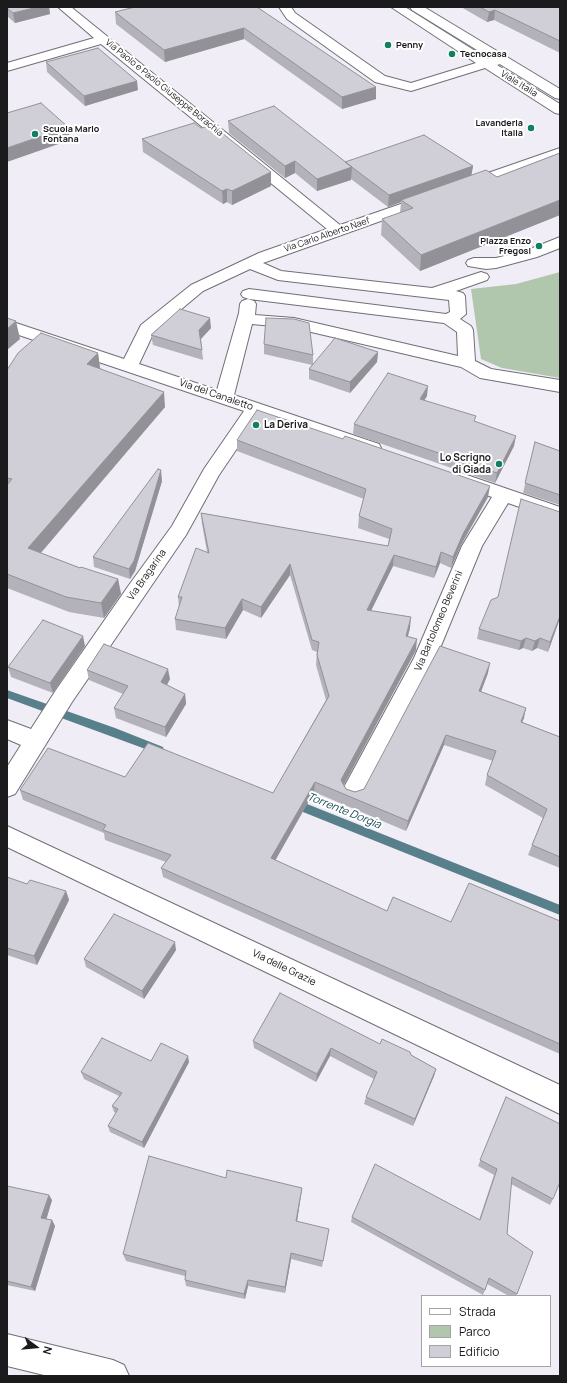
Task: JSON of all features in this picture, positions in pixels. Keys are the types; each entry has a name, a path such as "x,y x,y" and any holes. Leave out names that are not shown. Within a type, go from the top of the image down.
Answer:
{"street":[{"name":"Via Paolo e Paolo Giuseppe Borachia","path":"64,7 338,232"},
{"path":"285,7 291,16 380,79 411,87 502,59"},
{"name":"Viale Italia","path":"397,7 560,110"},
{"name":"Viale Italia","path":"416,7 560,95"},
{"path":"7,67 104,39"},
{"name":"Via Carlo Alberto Naef","path":"129,366 147,328 197,288 264,256 338,232 560,152"},
{"path":"434,293 478,270 486,264 532,254 560,242"},
{"path":"250,263 278,275 457,296 458,314 448,319"},
{"path":"220,278 249,294 448,319 465,330 467,363"},
{"path":"224,398 246,319 249,294"},
{"path":"246,319 294,323 467,363 486,374 560,386"},
{"name":"Via del Canaletto","path":"7,325 385,452"},
{"path":"28,351 44,337"},
{"name":"Via Bragarina","path":"7,787 64,696 126,587 179,530 211,473 255,408"},
{"path":"444,473 560,514"},
{"name":"Via Bartolomeo Beverini","path":"354,791 425,658 472,546 503,494"},
{"path":"7,729 36,741"},
{"name":"Via delle Grazie","path":"7,836 560,1100"},
{"path":"7,1350 113,1376"}],"green space":[{"path":"560,272 560,378 502,368 481,359 471,289 516,284"}],"building":[{"path":"7,7 38,7 13,13"},
{"path":"135,7 257,7 376,87 342,97 244,28 164,50 115,12"},
{"path":"480,7 560,7 560,41 495,10 489,12"},
{"path":"98,48 137,81 84,96 46,62"},
{"path":"41,103 68,127 7,148 7,113"},
{"path":"274,106 352,167 317,179 295,161 285,166 228,121"},
{"path":"194,123 201,128 212,125 271,172 232,191 227,189 222,191 142,139"},
{"path":"424,135 473,166 389,195 345,162"},
{"path":"560,153 560,200 421,255 382,219 413,208 401,200 486,170 497,177"},
{"path":"180,309 210,318 199,330 202,350 151,335"},
{"path":"7,318 16,321 7,329"},
{"path":"266,318 294,319 309,323 313,355 264,344"},
{"path":"41,333 98,353 87,364 164,392 28,548 80,568 81,567 118,579 101,603 66,597 7,574 7,485 12,479 7,478 7,370 18,353"},
{"path":"335,338 378,352 350,382 309,369"},
{"path":"388,373 428,386 420,399 476,416 474,421 516,436 497,473 354,424"},
{"path":"257,410 343,439 345,436 490,486 463,534 453,557 441,552 436,567 394,555 367,610 411,617 406,636 417,639 341,780 346,789 355,792 364,789 440,646 490,663 479,691 526,708 521,722 560,737 560,857 532,845 547,809 487,775 496,751 446,735 408,821 315,782 271,858 387,911 393,897 451,922 469,883 560,921 560,1044 161,868 171,855 103,830 106,825 20,790 48,748 125,777 148,743 273,793 329,696 317,655 319,642 312,640 290,564 261,607 242,599 225,628 175,619 182,597 178,597 196,548 209,553 201,513 388,546 392,529 359,516 366,489 237,440"},
{"path":"535,442 560,451 560,495 525,483"},
{"path":"158,469 161,470 134,561 129,569 93,557"},
{"path":"521,499 560,512 560,616 550,642 540,638 535,641 526,638 521,641 479,629 491,600 498,597"},
{"path":"43,620 83,636 50,683 8,667"},
{"path":"104,644 168,669 161,682 185,694 165,727 114,708 128,686 87,670"},
{"path":"7,877 27,884 30,880 66,891 34,956 7,948"},
{"path":"114,914 175,942 142,991 84,959"},
{"path":"280,993 380,1044 382,1039 410,1052 411,1055 436,1069 415,1119 366,1097 377,1072 331,1048 317,1074 253,1041"},
{"path":"102,1038 151,1061 161,1043 188,1056 142,1142 108,1126 118,1109 112,1106 122,1093 81,1072"},
{"path":"506,1097 560,1124 560,1182 553,1199 512,1177 507,1234 533,1252 517,1294 489,1278 485,1290 352,1217 375,1164 480,1220 497,1169 480,1160"},
{"path":"149,1156 226,1178 227,1170 302,1188 296,1221 329,1229 323,1261 291,1253 285,1287 248,1280 244,1294 185,1280 186,1271 123,1254"},
{"path":"7,1186 49,1195 41,1218 52,1220 31,1287 7,1281"}],"waterway":[{"name":"Torrente Dorgia","path":"7,694 111,731 159,750"},
{"name":"Torrente Dorgia","path":"292,803 560,910"}],"place":[{"name":"Penny","path":"388,45"},
{"name":"Tecnocasa","path":"452,54"},
{"name":"Lavanderia Italia","path":"531,128"},
{"name":"Scuola Mario Fontana","path":"35,134"},
{"name":"Piazza Enzo Fregosi","path":"539,246"},
{"name":"La Deriva","path":"256,425"},
{"name":"Lo Scrigno di Giada","path":"499,464"}]}
